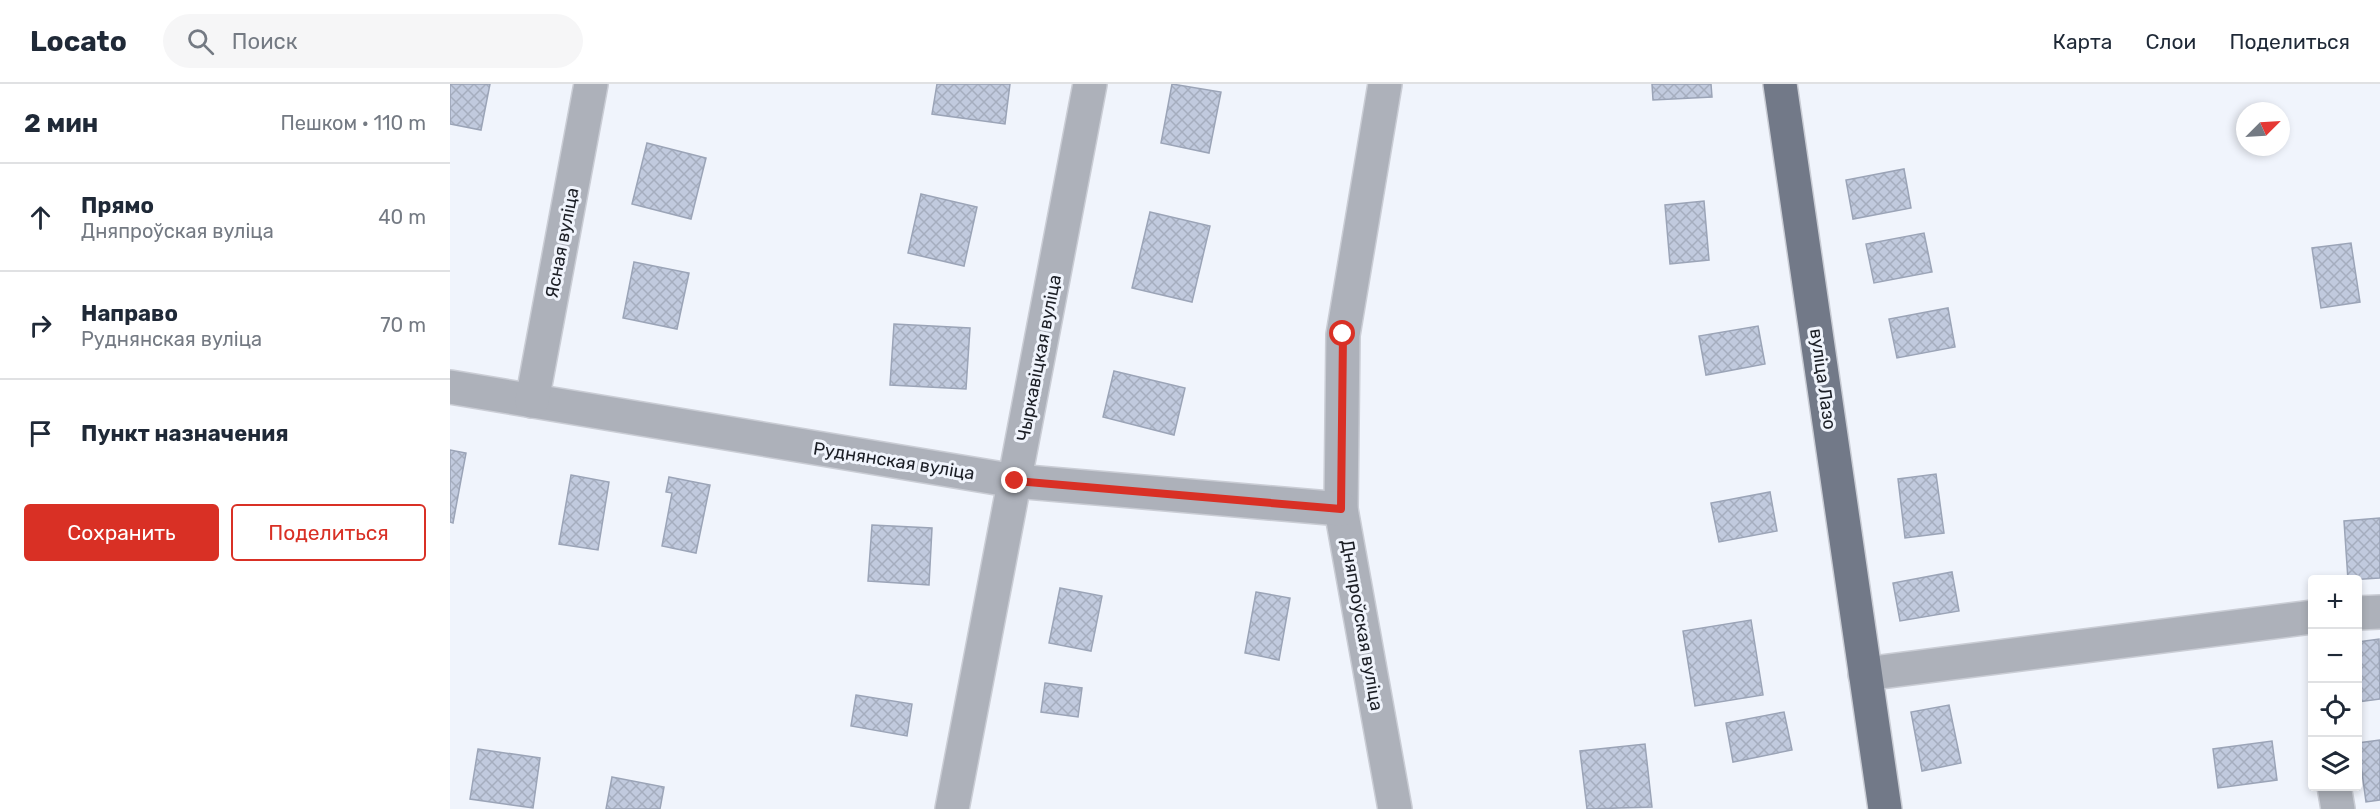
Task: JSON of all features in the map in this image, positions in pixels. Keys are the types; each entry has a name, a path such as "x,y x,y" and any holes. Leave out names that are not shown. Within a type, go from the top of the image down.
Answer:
{"main road":[{"name":"вуліца Лазо","path":"1780,84 1885,809"}],"street":[{"name":"Ясная вуліца","path":"532,401 591,84"},
{"name":"Чыркавіцкая вуліца","path":"952,809 1090,84"},
{"name":"Дняпроўская вуліца","path":"1385,84 1343,334 1341,509 1395,809"},
{"name":"Руднянская вуліца","path":"450,387 1015,481 1341,509"},
{"path":"2362,613 2380,612"},
{"path":"1865,674 2308,624"},
{"path":"2335,791 2338,809"}],"building":[{"path":"450,84 490,84 481,130 450,124"},
{"path":"937,84 1010,84 1005,124 932,114"},
{"path":"1172,84 1221,92 1209,153 1161,143"},
{"path":"1652,84 1711,84 1712,97 1653,100"},
{"path":"647,143 706,158 691,219 632,204"},
{"path":"1904,169 1911,208 1853,219 1846,180"},
{"path":"921,194 977,207 964,266 908,253"},
{"path":"1704,201 1709,260 1670,264 1665,205"},
{"path":"1150,212 1210,226 1192,302 1132,288"},
{"path":"1924,233 1932,272 1874,283 1866,244"},
{"path":"2351,243 2360,302 2321,308 2312,248"},
{"path":"634,262 689,273 677,329 623,318"},
{"path":"1948,308 1955,347 1897,358 1889,319"},
{"path":"894,324 970,328 966,389 890,385"},
{"path":"1758,326 1765,364 1706,375 1699,336"},
{"path":"1114,371 1185,388 1174,435 1103,417"},
{"path":"450,450 466,453 453,523 450,522"},
{"path":"1936,474 1944,533 1905,538 1898,479"},
{"path":"571,475 609,482 598,550 559,544"},
{"path":"669,477 710,485 696,553 662,546 672,493 666,492"},
{"path":"1770,492 1777,531 1719,542 1711,503"},
{"path":"2380,518 2380,578 2362,579 2362,575 2348,575 2344,521"},
{"path":"872,525 932,528 929,585 868,581"},
{"path":"1952,572 1959,611 1900,621 1893,583"},
{"path":"1060,588 1102,596 1091,651 1049,643"},
{"path":"1256,592 1290,598 1279,660 1245,653"},
{"path":"1751,620 1763,695 1695,706 1683,631"},
{"path":"2379,639 2380,699 2362,701 2362,641"},
{"path":"1045,683 1082,688 1078,717 1041,712"},
{"path":"856,695 912,704 907,736 851,726"},
{"path":"1949,705 1961,763 1922,771 1911,712"},
{"path":"1784,712 1792,750 1733,762 1726,723"},
{"path":"2380,740 2380,800 2366,802 2362,772 2362,742"},
{"path":"2272,741 2277,780 2218,788 2213,749"},
{"path":"1645,744 1652,807 1587,809 1580,751"},
{"path":"478,749 540,758 533,808 470,799"},
{"path":"612,777 664,787 660,809 606,809"}],"route":[{"path":"1015,481 1341,509 1343,334"}]}
